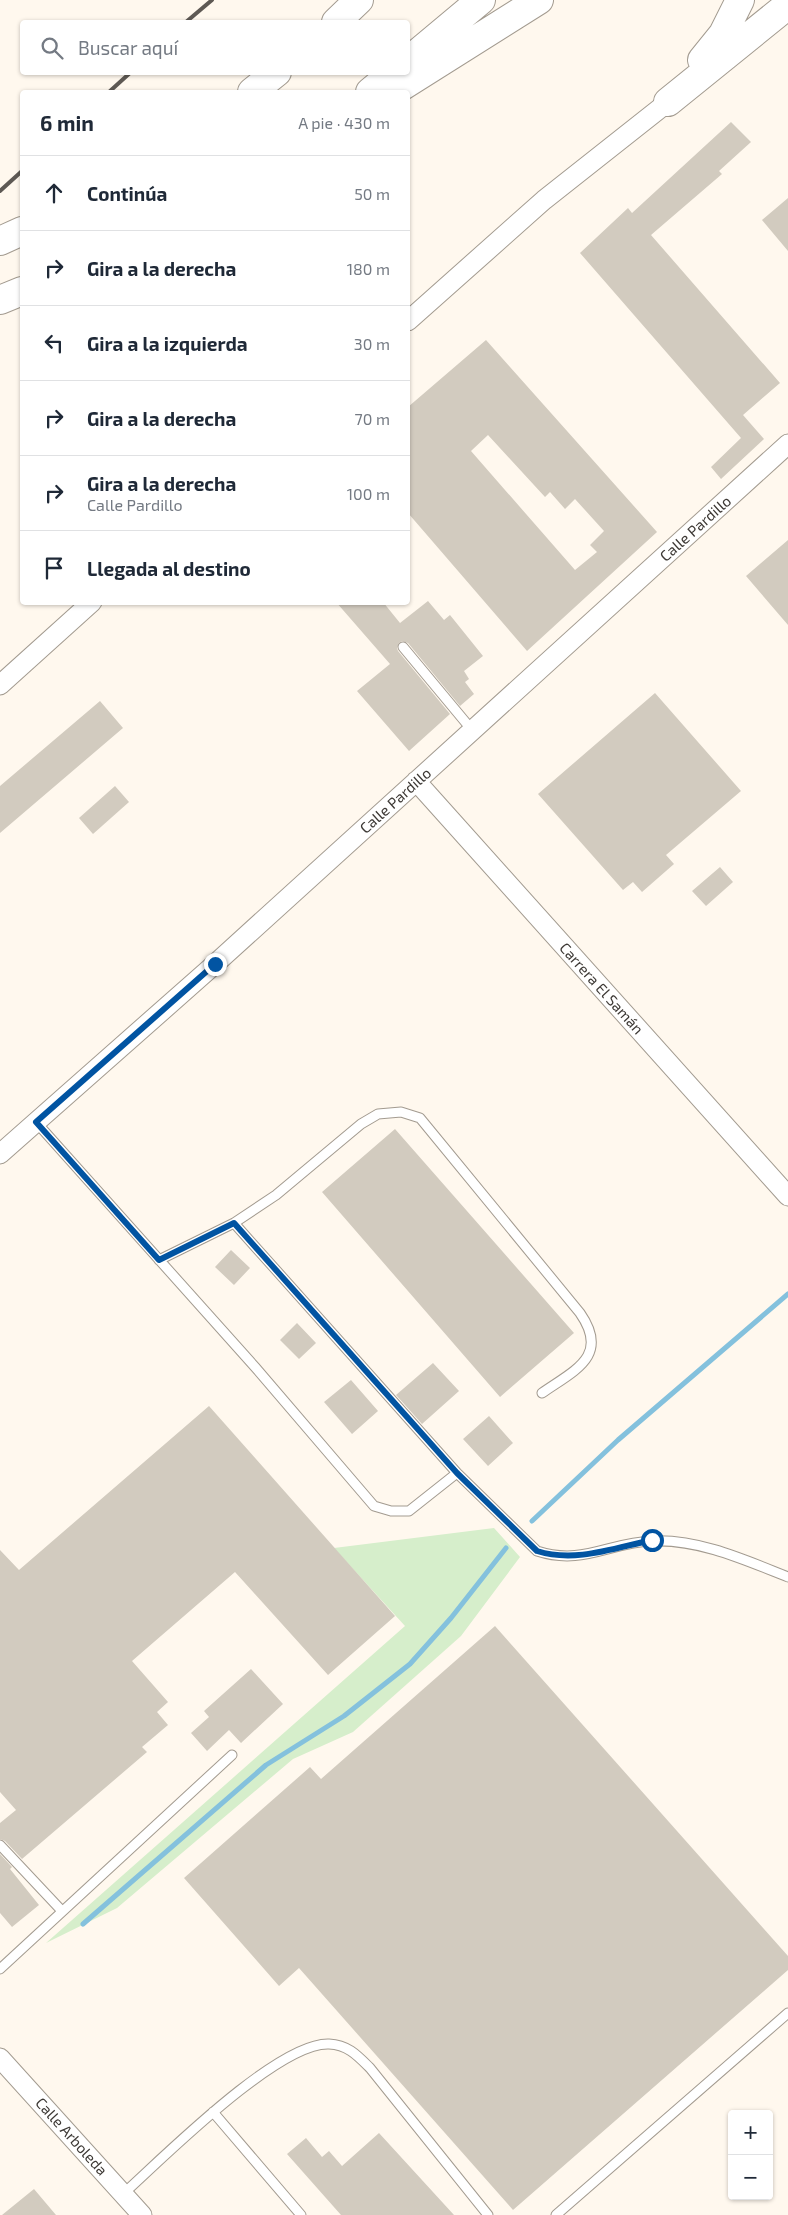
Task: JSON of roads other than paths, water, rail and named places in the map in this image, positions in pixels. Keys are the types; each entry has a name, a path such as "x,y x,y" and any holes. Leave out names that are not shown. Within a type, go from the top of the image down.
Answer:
{"highway":[{"path":"338,20 359,0"},
{"path":"410,59 482,0"},
{"path":"396,90 539,0"},
{"path":"668,102 724,34 735,15 740,0"},
{"path":"668,102 788,5"},
{"path":"254,90 273,75"},
{"path":"372,90 390,75"},
{"path":"0,242 20,232"},
{"path":"0,300 20,292"}],"street":[{"path":"410,320 544,200 668,102"},
{"name":"Calle Pardillo","path":"0,1154 215,964 788,444"},
{"path":"0,685 89,605"},
{"name":"Carrera El Samán","path":"416,780 788,1196"},
{"name":"Calle Arboleda","path":"0,2058 142,2215"}],"lane":[{"path":"403,647 472,730"},
{"path":"159,1260 234,1223 276,1195 361,1124 378,1114 401,1112 420,1118 580,1313 590,1328 593,1344 586,1359 542,1393"},
{"path":"36,1122 374,1506 391,1511 409,1510 457,1473"},
{"path":"234,1223 457,1473 537,1551 544,1554 576,1557 652,1540 688,1542 788,1577"},
{"path":"0,1969 232,1755"},
{"path":"0,1845 62,1911"},
{"path":"556,2215 788,2013"},
{"path":"124,2194 213,2112 281,2060 304,2049 327,2044 349,2048 370,2068 488,2215"},
{"path":"213,2112 301,2215"}],"waterway":[{"path":"532,1521 618,1440 788,1294"},
{"path":"83,1924 266,1765 344,1716 410,1664 451,1618 506,1548"}],"railway":[{"path":"188,20 212,0"},
{"path":"111,90 128,75"},
{"path":"0,191 20,173"}]}
